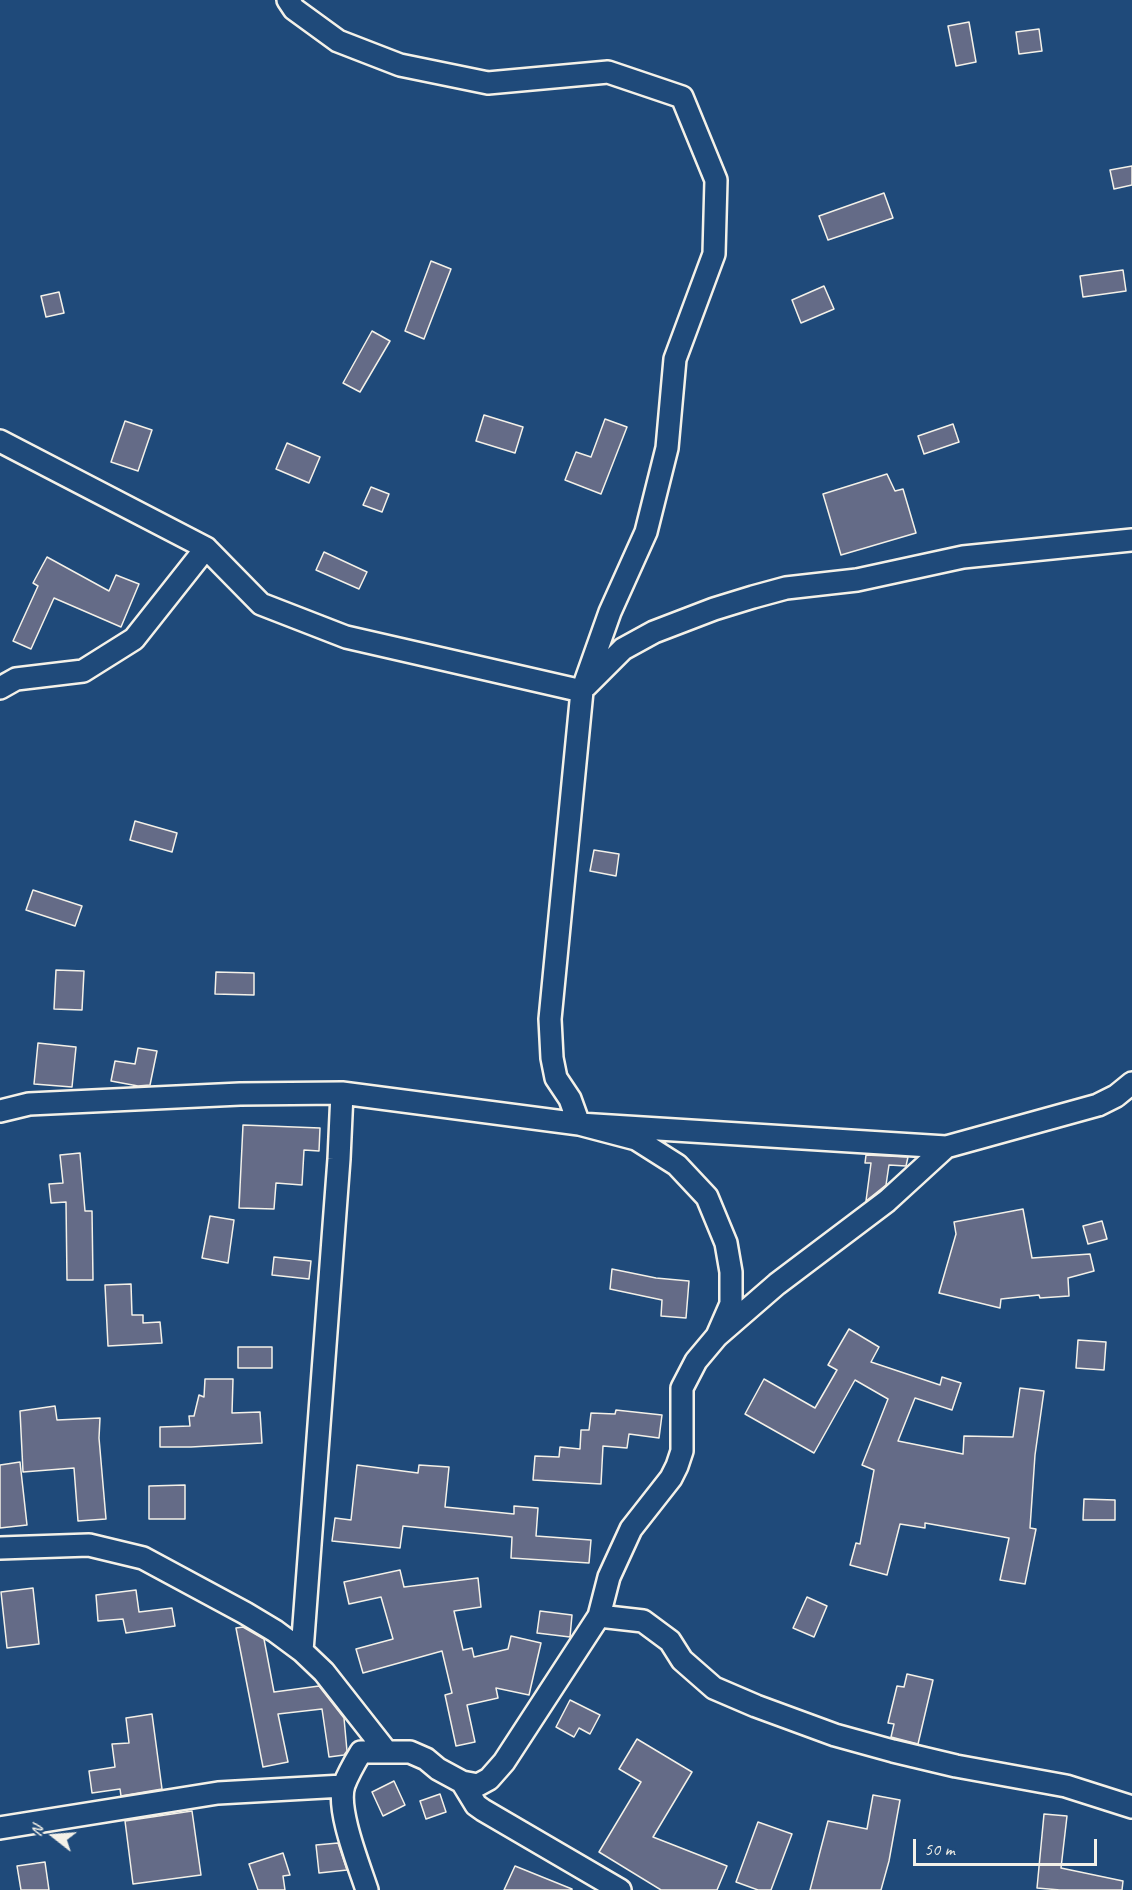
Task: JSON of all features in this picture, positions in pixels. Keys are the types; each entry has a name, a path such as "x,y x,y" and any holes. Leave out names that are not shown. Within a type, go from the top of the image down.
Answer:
{"street":[{"path":"288,0 294,9 338,41 400,65 488,83 608,72 682,97 716,180 714,254 675,359 667,448 646,532 610,612 582,691 550,1019 552,1058 556,1078 570,1099 579,1124"},
{"path":"0,441 206,548 261,604 346,637 582,691"},
{"path":"582,691 623,649 654,632 753,597 786,588 857,579 963,557 1132,540"},
{"path":"0,688 16,679 83,671 134,639 206,548"},
{"path":"0,1111 29,1104 240,1094 342,1093 579,1124 946,1147 1098,1105 1116,1096 1132,1083"},
{"path":"302,1651 342,1093"},
{"path":"579,1124 636,1139 676,1165 707,1197 726,1243 730,1272 731,1304 717,1336"},
{"path":"367,1890 350,1839 341,1802 343,1786 361,1752 410,1752 426,1759 438,1769 462,1782 478,1785 489,1779 504,1762 599,1616 609,1577 631,1530 671,1478 677,1466 682,1451 682,1388 696,1361 717,1336 777,1284 887,1201 946,1147"},
{"path":"0,1548 89,1545 143,1558 245,1613 302,1651 324,1672 386,1751"},
{"path":"599,1616 643,1622 670,1641 682,1660 714,1688 824,1731 956,1766 1066,1786 1132,1808"},
{"path":"462,1782 476,1805 483,1810 620,1890"},
{"path":"0,1828 218,1793 343,1786"}],"building":[{"path":"969,22 976,62 956,66 948,26"},
{"path":"1039,29 1042,51 1019,54 1016,32"},
{"path":"1132,166 1132,185 1114,189 1110,170"},
{"path":"884,193 893,218 828,240 819,216"},
{"path":"431,261 451,269 424,339 405,331"},
{"path":"1123,270 1126,291 1083,297 1080,276"},
{"path":"824,286 834,309 801,323 792,300"},
{"path":"59,292 64,313 46,317 41,296"},
{"path":"372,331 390,341 360,392 343,383"},
{"path":"484,415 523,427 515,453 476,441"},
{"path":"605,419 627,427 601,494 565,480 576,452 591,457"},
{"path":"125,421 152,430 138,471 111,462"},
{"path":"953,424 959,442 924,454 918,436"},
{"path":"287,443 320,457 309,483 276,469"},
{"path":"887,474 895,491 903,489 916,533 841,555 823,494"},
{"path":"371,487 389,494 382,512 363,505"},
{"path":"324,552 367,572 359,589 316,570"},
{"path":"47,557 109,591 116,575 139,584 121,627 54,598 31,649 13,641 38,586 33,583"},
{"path":"135,821 177,833 172,852 130,840"},
{"path":"594,850 619,854 616,876 590,871"},
{"path":"33,890 82,906 75,926 26,910"},
{"path":"56,970 84,971 82,1010 54,1009"},
{"path":"216,972 254,973 254,995 215,994"},
{"path":"38,1043 76,1047 72,1087 34,1084"},
{"path":"138,1048 157,1051 150,1085 138,1086 111,1081 115,1061 135,1064"},
{"path":"243,1125 320,1128 319,1151 304,1150 302,1185 276,1183 274,1209 239,1208"},
{"path":"80,1153 85,1211 92,1211 93,1280 67,1280 66,1202 51,1203 49,1184 63,1183 60,1155"},
{"path":"866,1155 908,1157 906,1166 889,1165 886,1185 866,1201 871,1163 865,1163"},
{"path":"1023,1209 1032,1258 1090,1254 1094,1271 1068,1278 1069,1296 1040,1298 1039,1295 1001,1299 1000,1308 939,1293 956,1234 954,1222"},
{"path":"210,1216 234,1220 228,1263 202,1258"},
{"path":"1102,1221 1107,1239 1088,1244 1083,1226"},
{"path":"274,1257 311,1261 309,1279 272,1275"},
{"path":"612,1269 656,1278 689,1281 686,1318 661,1316 662,1300 610,1289"},
{"path":"131,1284 132,1315 143,1315 143,1323 160,1322 162,1343 108,1346 105,1285"},
{"path":"849,1329 879,1347 871,1362 940,1385 942,1377 961,1383 952,1410 915,1398 898,1441 963,1454 964,1436 1013,1437 1020,1388 1044,1391 1035,1455 1030,1528 1036,1529 1025,1584 1000,1580 1009,1538 925,1523 925,1528 900,1524 887,1575 850,1565 856,1543 860,1544 874,1470 862,1465 888,1399 855,1380 814,1453 745,1414 764,1379 815,1408 837,1370 828,1365"},
{"path":"1078,1340 1106,1342 1104,1370 1076,1368"},
{"path":"238,1347 272,1347 272,1368 238,1368"},
{"path":"205,1379 233,1379 232,1413 260,1412 262,1443 160,1447 160,1427 190,1426 189,1416 194,1416 199,1395 204,1397"},
{"path":"55,1406 57,1420 100,1418 99,1438 106,1519 78,1521 74,1468 23,1472 20,1411"},
{"path":"616,1410 662,1415 659,1438 629,1434 627,1448 603,1446 601,1484 533,1480 535,1456 559,1457 560,1447 580,1449 581,1430 589,1430 591,1413 615,1414"},
{"path":"20,1462 27,1525 0,1528 0,1465"},
{"path":"357,1465 418,1473 419,1465 449,1467 445,1507 514,1514 514,1506 538,1508 536,1536 591,1540 589,1563 511,1558 512,1537 403,1526 400,1548 332,1541 335,1518 351,1520"},
{"path":"185,1485 185,1519 149,1519 149,1486"},
{"path":"1084,1499 1115,1500 1115,1520 1083,1520"},
{"path":"400,1570 404,1587 478,1578 481,1607 454,1611 463,1650 472,1648 474,1657 508,1649 511,1636 541,1643 529,1695 496,1688 498,1698 467,1705 475,1742 456,1746 445,1695 452,1693 442,1651 363,1673 356,1649 393,1639 381,1597 349,1604 344,1582"},
{"path":"33,1588 39,1644 7,1648 1,1592"},
{"path":"136,1590 139,1612 172,1608 175,1626 126,1633 123,1619 98,1621 96,1595"},
{"path":"807,1597 827,1606 814,1637 793,1628"},
{"path":"540,1611 572,1615 570,1637 537,1633"},
{"path":"243,1627 264,1639 274,1692 319,1686 344,1718 347,1751 344,1755 329,1757 322,1709 278,1714 288,1762 263,1767 236,1628"},
{"path":"907,1674 933,1680 918,1744 891,1737 894,1724 888,1723 897,1686 904,1687"},
{"path":"570,1700 600,1715 590,1734 579,1728 574,1737 556,1727"},
{"path":"152,1714 162,1789 121,1796 120,1789 92,1793 89,1771 115,1767 112,1744 129,1743 126,1718"},
{"path":"637,1739 692,1772 653,1837 727,1866 717,1890 661,1890 599,1852 641,1782 619,1769"},
{"path":"394,1781 405,1805 383,1816 372,1792"},
{"path":"440,1794 446,1812 426,1819 420,1801"},
{"path":"873,1795 900,1800 889,1861 881,1890 810,1890 828,1821 867,1829"},
{"path":"192,1811 201,1875 133,1884 125,1821"},
{"path":"1044,1814 1067,1816 1061,1868 1123,1881 1122,1890 1037,1888"},
{"path":"758,1822 792,1834 771,1890 758,1890 736,1882"},
{"path":"338,1843 347,1870 319,1873 316,1845"},
{"path":"283,1853 290,1875 283,1876 285,1890 258,1890 249,1864"},
{"path":"45,1862 49,1890 21,1890 17,1866"},
{"path":"515,1866 572,1889 572,1890 504,1890"}]}
